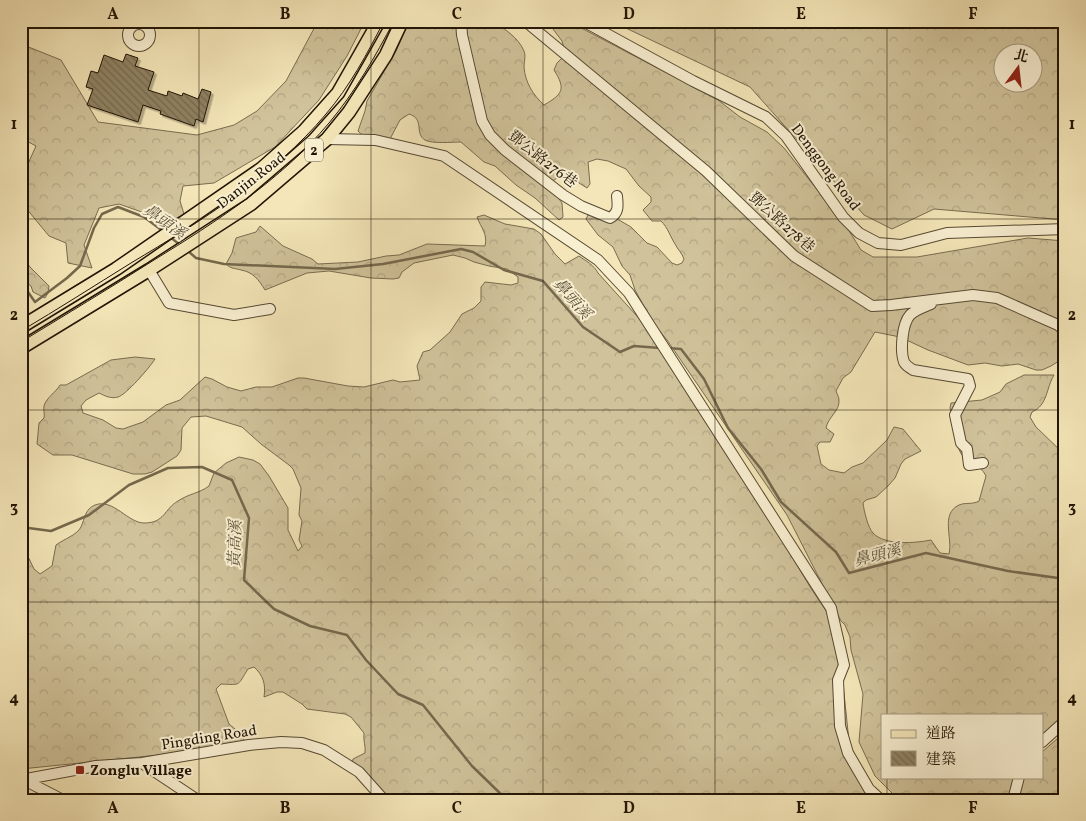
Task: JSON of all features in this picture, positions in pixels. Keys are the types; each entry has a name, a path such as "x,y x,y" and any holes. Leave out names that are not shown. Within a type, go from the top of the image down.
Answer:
{"main road":[{"name":"Danjin Road","path":"21,327 116,269 261,169 304,131 338,93 378,21"},
{"name":"Danjin Road","path":"21,348 149,270 251,204 327,139 350,112 386,55 402,21"}],"street":[{"name":"鄧公路276巷","path":"462,21 462,35 482,121 490,135 505,150 563,195 581,206 610,218 615,215 619,208 617,196"},
{"name":"鄧公路278巷","path":"525,21 706,171 794,256 872,306 973,295 997,298 1058,325 1065,331"},
{"name":"Denggong Road","path":"583,21 693,81 766,117 786,136 843,217 859,233 878,243 901,245 947,233 1065,229"},
{"path":"327,139 375,140 444,156 598,260 629,293 831,608 844,665 838,680 840,726 848,753 868,789 881,800"},
{"path":"149,270 169,303 234,315 270,309"},
{"path":"950,298 920,308 910,315 902,341 903,360 913,370 968,379 970,386 955,415 961,443 967,450 969,465 983,462"},
{"path":"1044,740 1065,721"},
{"name":"Pingding Road","path":"23,780 96,766 142,763 249,745 282,742 302,743 324,750 359,772 384,800"},
{"path":"142,763 199,800"},
{"path":"1012,800 1018,778"},
{"path":"23,780 64,800"}],"green space":[{"path":"318,21 365,21 347,56 319,100 275,147 214,183 183,186 180,201 184,214 170,222 119,204 99,208 84,245 92,268 68,263 66,243 49,236 21,202 21,167 27,166 36,146 21,138 21,44 61,60 98,122 197,135 234,125 257,111 286,81"},
{"path":"409,21 494,21 511,34 521,46 525,53 524,67 528,83 533,93 544,105 555,98 561,90 560,82 554,70 557,63 566,54 562,41 547,21 568,21 718,100 740,117 767,132 784,148 846,226 861,250 873,257 917,257 1028,238 1065,241 1065,357 1042,370 1018,364 1002,366 985,363 968,365 900,337 875,332 851,372 843,378 836,391 839,404 826,428 834,434 830,442 820,442 817,446 821,464 829,470 844,473 852,467 863,463 887,440 894,427 903,429 921,451 905,459 895,478 888,486 876,497 863,503 865,515 871,531 878,537 893,542 909,543 931,540 940,553 949,554 948,527 950,514 959,505 979,501 986,476 981,469 967,461 960,451 950,408 951,403 982,400 1000,392 1006,384 1024,375 1054,375 1044,401 1032,412 1030,417 1036,427 1065,455 1065,462 1059,469 1065,476 1065,514 1058,520 1065,526 1065,719 1044,739 1044,714 881,714 881,778 1018,778 1011,800 899,800 875,776 859,742 863,694 851,650 850,637 845,625 841,621 787,515 667,340 654,324 635,290 630,275 622,266 613,247 598,235 586,219 592,213 619,220 631,227 647,243 657,247 672,263 677,265 682,263 684,259 665,226 661,221 652,221 643,210 651,202 651,197 639,186 626,169 608,161 597,159 588,162 590,184 587,188 579,183 574,175 570,174 560,176 548,184 562,203 563,217 559,220 495,166 484,162 461,142 425,140 420,134 417,119 414,116 409,114 400,120 390,139 368,137 361,134 358,131 367,101 396,51"},
{"path":"611,21 1065,21 1065,220 934,209 892,229 864,215 750,87"},
{"path":"484,215 505,224 534,229 541,234 555,254 565,264 579,256 587,261 664,346 812,590 835,624 838,635 850,751 880,800 383,800 352,764 353,759 365,753 365,750 364,733 351,717 345,714 307,709 283,692 277,692 264,697 265,688 263,680 260,673 254,667 248,669 238,683 221,684 216,689 229,724 241,734 244,740 238,744 218,749 21,769 21,542 34,569 40,574 52,566 56,545 79,530 87,511 95,505 108,505 138,522 156,521 173,504 209,486 214,473 226,463 239,457 253,460 260,464 269,476 288,508 288,530 298,551 302,546 299,540 302,521 299,515 301,488 293,469 242,427 206,416 191,417 182,428 181,450 177,456 152,472 133,474 72,455 53,455 37,444 39,423 44,418 44,406 49,398 60,385 66,385 111,360 135,357 155,359 138,380 122,395 113,398 99,393 86,400 81,406 83,413 103,420 116,428 123,429 143,422 166,405 180,400 205,377 241,391 256,387 272,387 298,378 364,387 393,380 400,382 420,380 417,366 423,352 430,350 450,332 462,314 474,308 481,301 481,287 485,282 511,285 518,283 518,277 507,269 489,266 453,255 414,263 402,272 399,278 371,278 329,271 307,273 265,290 252,275 245,271 231,268 226,264 232,253 236,238 256,232 260,226 283,246 312,259 318,264 358,262 399,255 427,244 485,246 485,234 477,217"},
{"path":"21,255 49,286 45,298 33,292 31,286 21,279"},
{"path":"1065,732 1065,800 1018,800 1024,778 1044,778 1044,750"}],"building":[{"path":"126,54 138,58 135,66 154,72 148,90 167,96 168,91 182,96 183,93 198,99 202,89 211,92 203,122 196,119 194,126 160,114 161,111 143,105 138,122 87,105 93,89 86,87 91,71 98,73 104,55 123,62"}],"waterway":[{"name":"鼻頭溪","path":"21,282 35,302 67,278 80,266 94,228 102,214 118,207 144,217 164,232"},
{"name":"鼻頭溪","path":"170,237 179,244"},
{"name":"鼻頭溪","path":"188,251 196,258 224,264 335,269 383,264 461,249 473,252 504,270 543,281 583,327 620,352 634,346 660,348"},
{"name":"鼻頭溪","path":"668,348 681,349 704,379 728,428 761,469 781,502 836,552 849,573 926,553 1008,571 1065,579"},
{"name":"黃高溪","path":"21,527 51,531 89,515 129,485 168,468 202,467 232,480 249,518 244,580 274,609 310,626 347,635 366,660 398,694 423,705 472,766 507,800"}],"tram line":[{"path":"21,331 184,231 235,196 283,158 305,137 335,103 358,69 384,21"},
{"path":"21,342 201,231 247,199 290,163 329,123 356,87 394,21"}],"place":[{"name":"Zonglu Village","path":"80,770"}]}
